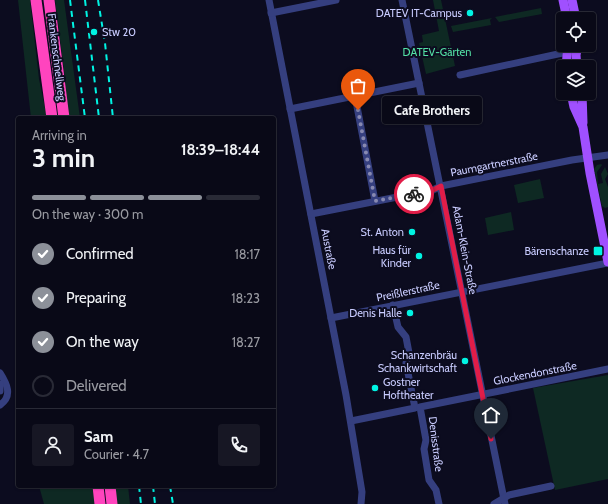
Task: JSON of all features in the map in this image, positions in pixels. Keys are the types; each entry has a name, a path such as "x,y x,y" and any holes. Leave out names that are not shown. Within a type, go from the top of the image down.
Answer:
{"highway":[{"name":"Frankenschnellweg","path":"36,0 52,116"},
{"name":"Frankenschnellweg","path":"48,0 64,116"},
{"path":"98,488 100,504"},
{"path":"110,488 112,504"}],"main road":[{"path":"563,0 566,12"},
{"path":"572,0 575,12"},
{"path":"572,100 574,108 583,127"},
{"path":"582,100 583,127 608,262"}],"street":[{"name":"Austraße","path":"269,0 312,214 351,421 362,492 361,504"},
{"path":"271,13 336,0"},
{"name":"Adam-Klein-Straße","path":"402,0 504,501"},
{"path":"460,75 556,52"},
{"path":"290,109 419,83"},
{"path":"355,96 375,201"},
{"name":"Paumgartnerstraße","path":"312,214 433,190 441,186 608,155"},
{"name":"Preißlerstraße","path":"331,318 608,262"},
{"name":"Denisstraße","path":"394,306 398,327 406,337 409,353 406,363 426,440 424,449 429,480 436,490 439,504"},
{"name":"Glockendonstraße","path":"351,421 608,369"},
{"path":"0,391 1,379"},
{"path":"0,405 7,397 8,388 1,379"},
{"path":"494,504 504,501 508,495 551,486"}],"green space":[{"path":"18,0 30,0 39,79 47,116 31,116"},
{"path":"55,0 64,0 80,116 67,116 65,78"},
{"name":"DATEV-Gärten","path":"433,0 441,0 455,66 426,74 419,43 423,42 422,35 439,31"},
{"path":"541,8 542,14 499,22 495,17"},
{"path":"492,18 490,20 491,25 453,32 451,26"},
{"path":"597,165 602,165 597,172 598,184 603,183 601,174 605,167 608,174 605,179 608,187 608,207 605,208 602,206 594,169"},
{"path":"540,179 544,198 518,203 514,185"},
{"path":"511,212 514,230 488,235 485,218"},
{"path":"608,375 608,479 555,490 533,388"},
{"path":"40,488 93,488 95,504 44,504"},
{"path":"113,488 128,488 130,504 116,504"}],"railway":[{"path":"70,0 85,116"},
{"path":"85,0 99,116"},
{"path":"98,0 105,43 113,116"},
{"path":"139,488 141,504"},
{"path":"153,488 155,504"},
{"path":"170,488 173,504"}],"way so far":[{"path":"358,110 375,194 375,201 414,194"}],"place":[{"name":"DATEV IT-Campus","path":"470,13"},
{"name":"Stw 20","path":"94,32"},
{"name":"Cafe Brothers","path":"358,110"},
{"name":"St. Anton","path":"412,232"},
{"name":"Bärenschanze","path":"598,251"},
{"name":"Haus für Kinder","path":"419,256"},
{"name":"Denis Halle","path":"410,313"},
{"name":"Schanzenbräu Schankwirtschaft","path":"465,361"},
{"name":"Gostner Hoftheater","path":"375,388"}],"route":[{"path":"414,194 433,190 441,186 491,439"}]}
